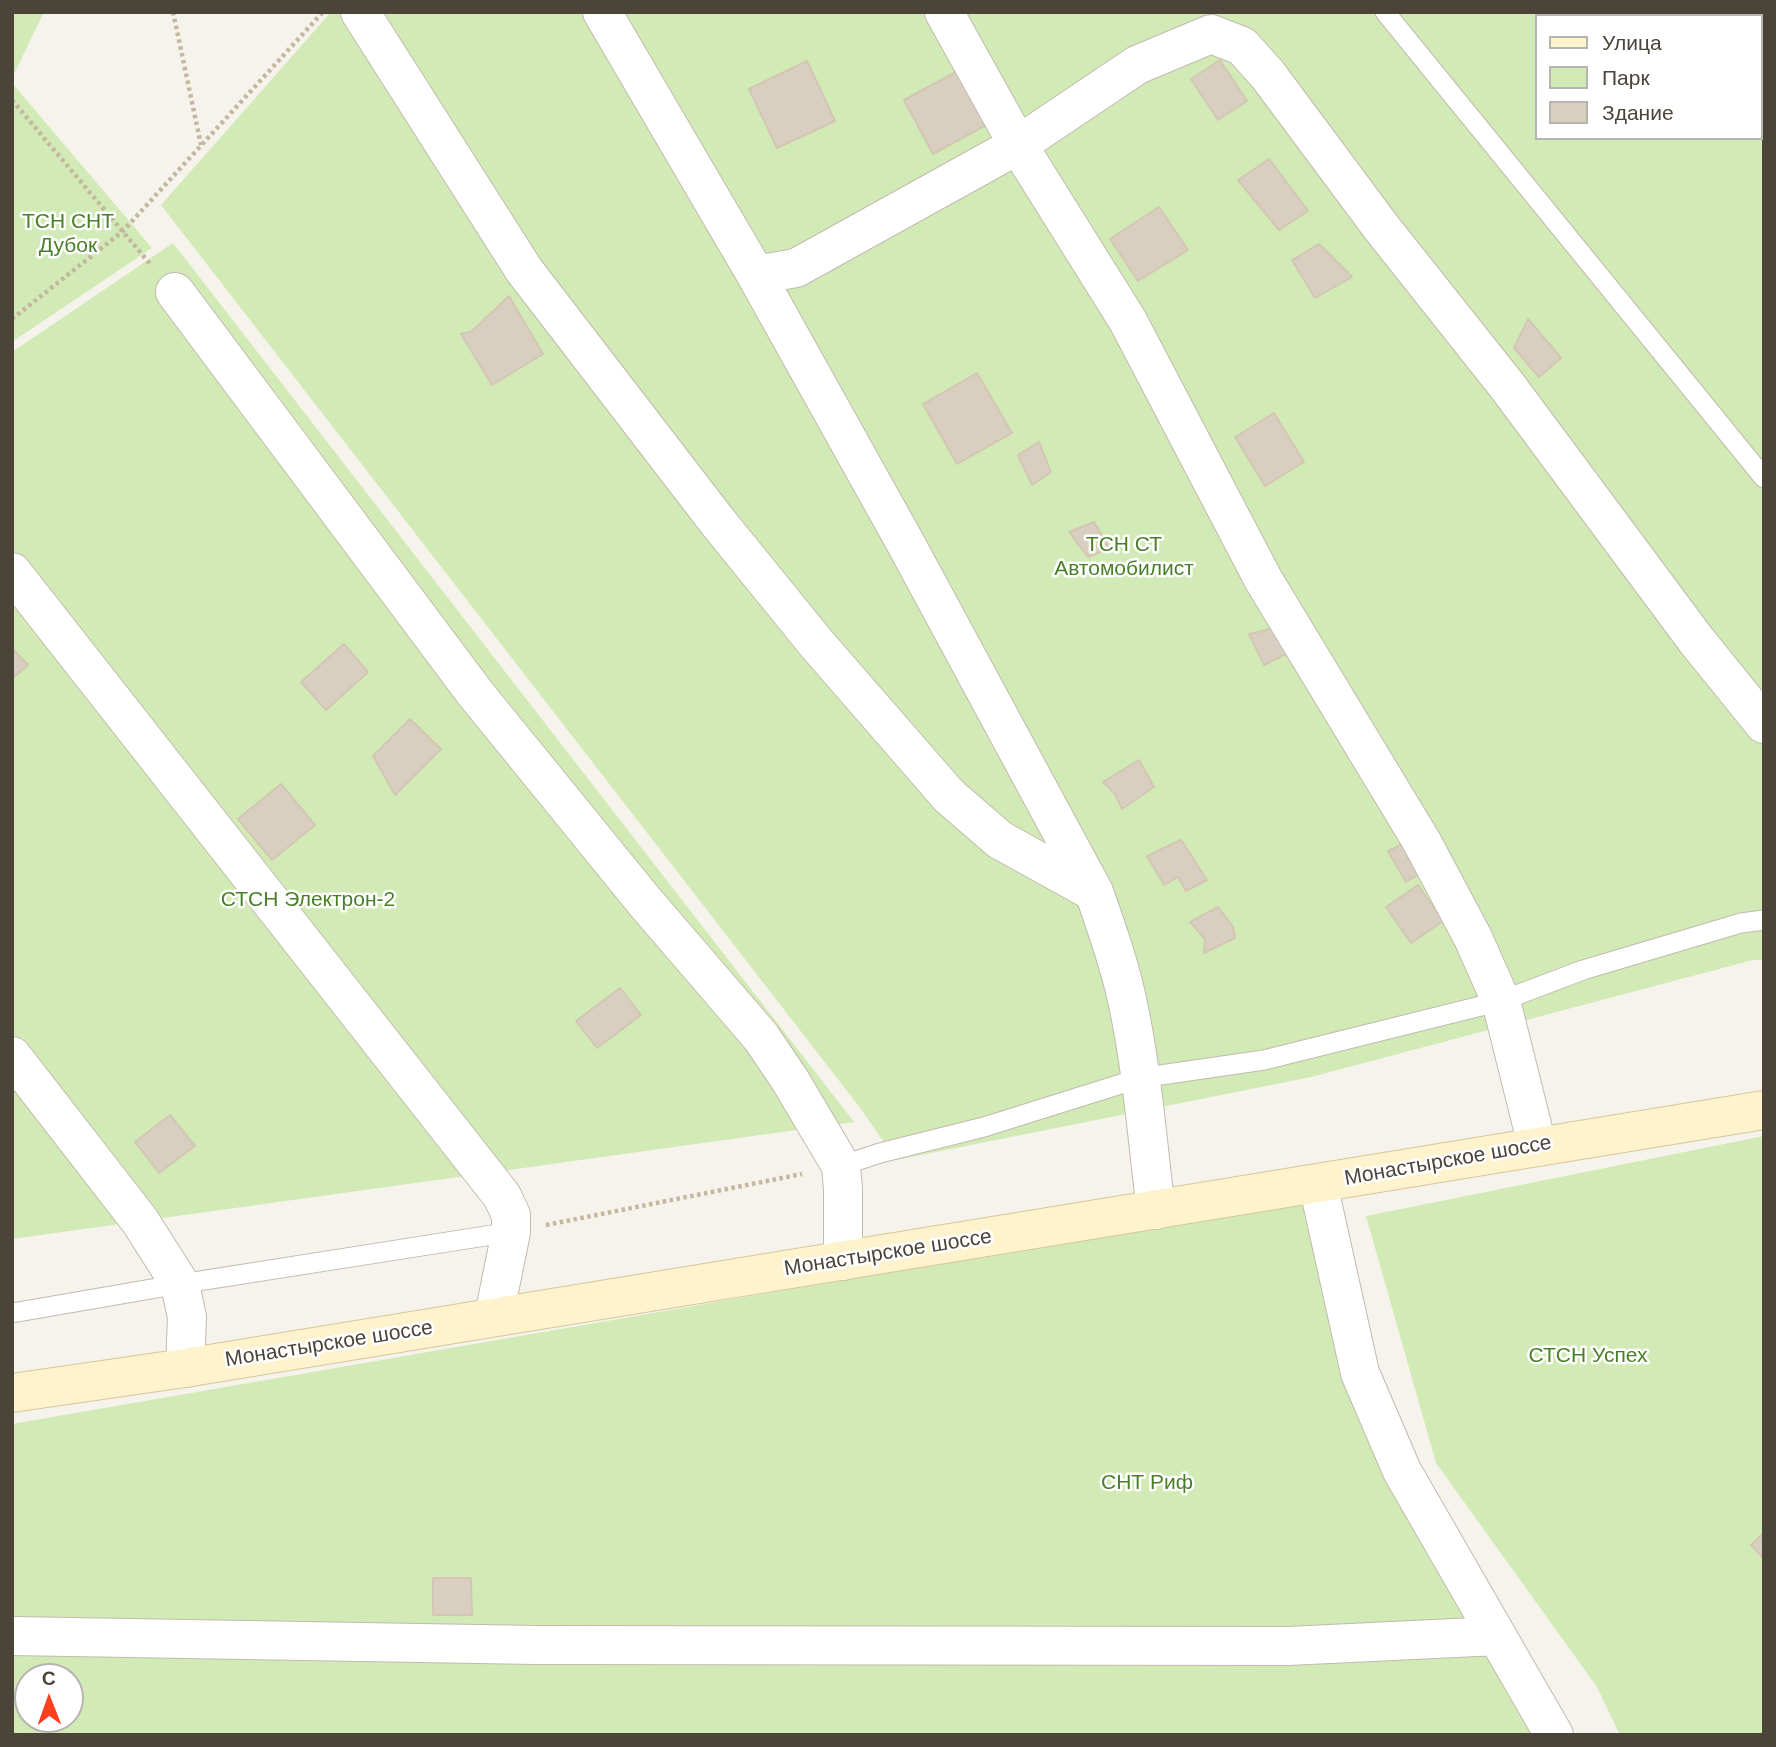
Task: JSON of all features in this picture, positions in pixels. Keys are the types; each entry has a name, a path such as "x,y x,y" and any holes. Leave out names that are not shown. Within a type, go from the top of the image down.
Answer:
{"main road":[{"name":"Монастырское шоссе","path":"12,1393 185,1368 1764,1110"}],"street":[{"path":"360,12 524,270 717,521 816,643 949,796 1000,840 1094,892"},
{"path":"602,12 756,275 906,544 1094,892 1126,996 1140,1078 1156,1210"},
{"path":"944,12 1018,145 1128,321 1263,579 1422,842 1473,938 1501,1001 1538,1145"},
{"path":"756,275 796,268 1018,145 1137,65 1212,34 1242,46 1268,75 1381,227 1508,387 1696,640 1764,724"},
{"path":"175,292 475,693 645,902 761,1037 841,1166 843,1261"},
{"path":"12,572 502,1196 510,1215 511,1232 494,1316"},
{"path":"12,1056 139,1221 180,1284 187,1317 185,1368"},
{"path":"1318,1184 1360,1373 1402,1471 1554,1735"},
{"path":"12,1636 536,1646 1288,1646 1497,1636"}],"lane":[{"path":"1385,12 1764,478"},
{"path":"841,1166 1140,1078 1264,1060 1501,1001 1583,970 1644,951 1741,922 1764,920"},
{"path":"12,1313 511,1232"}],"path":[{"path":"173,12 201,145"},
{"path":"12,319 123,231 323,12"},
{"path":"12,100 175,292"},
{"path":"511,1232 841,1166"}],"green space":[{"path":"12,12 44,12 12,78"},
{"name":"ТСН СТ Автомобилист","path":"331,12 1764,12 1764,960 1753,960 1311,1077 896,1160 861,1109 161,205"},
{"name":"ТСН СНТ Дубок","path":"12,83 152,248 12,342"},
{"name":"СТСН Электрон-2","path":"173,243 854,1122 12,1239 12,352"},
{"name":"СТСН Успех","path":"1764,1136 1764,1735 1620,1735 1597,1687 1436,1463 1366,1216"},
{"name":"СНТ Риф","path":"1300,1201 1460,1570 1545,1735 12,1735 12,1424"}],"building":[{"path":"1220,60 1247,101 1218,120 1191,79"},
{"path":"807,61 835,121 777,148 749,89"},
{"path":"956,72 986,125 933,154 904,100"},
{"path":"1269,159 1308,211 1279,230 1238,180"},
{"path":"1159,207 1188,250 1138,281 1110,239"},
{"path":"1319,244 1352,277 1315,298 1292,260"},
{"path":"509,296 543,354 492,385 461,334 471,332"},
{"path":"1528,319 1561,358 1539,377 1514,348"},
{"path":"977,373 1012,433 957,464 923,404"},
{"path":"1274,413 1304,462 1265,486 1235,437"},
{"path":"1039,442 1051,472 1032,485 1018,455"},
{"path":"1094,522 1109,548 1088,557 1069,532"},
{"path":"1278,622 1292,651 1264,665 1249,634 1266,630"},
{"path":"344,644 368,672 326,710 301,682"},
{"path":"12,648 28,665 12,679"},
{"path":"410,719 441,749 395,795 373,756"},
{"path":"1139,760 1154,787 1122,809 1115,794 1103,782"},
{"path":"281,784 315,825 272,860 238,819"},
{"path":"1181,840 1207,880 1186,891 1178,877 1164,885 1147,856"},
{"path":"1411,840 1426,870 1406,882 1388,851"},
{"path":"1418,885 1443,921 1411,943 1386,907"},
{"path":"1218,907 1233,927 1235,938 1204,953 1205,939 1190,922"},
{"path":"620,988 641,1015 597,1048 576,1021"},
{"path":"170,1115 195,1146 159,1173 135,1142"},
{"path":"1764,1533 1764,1559 1751,1545"},
{"path":"433,1578 471,1578 472,1615 433,1615"}]}
